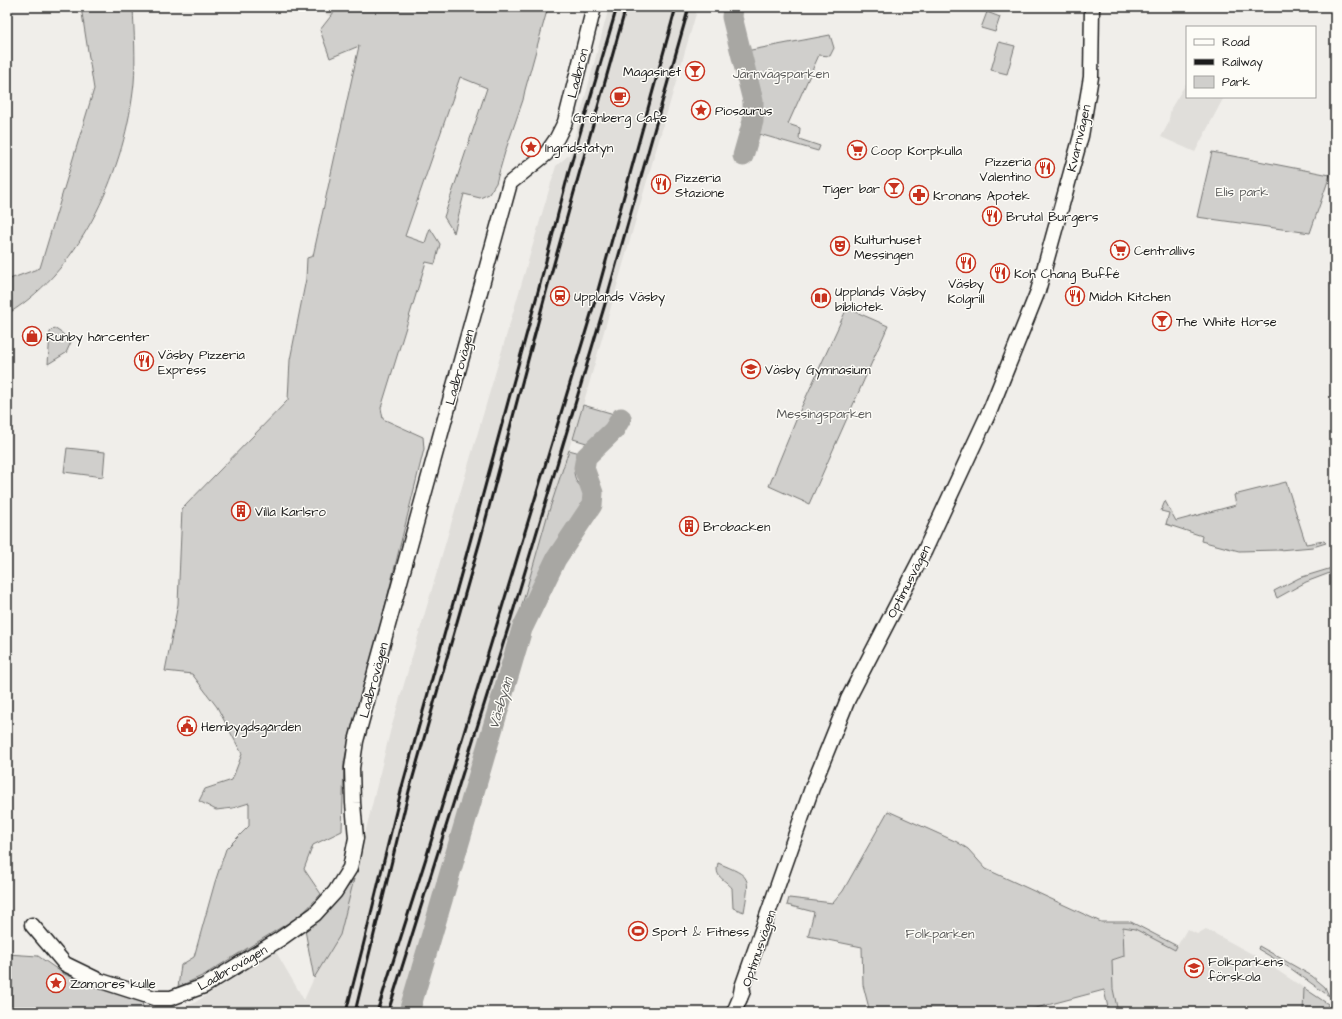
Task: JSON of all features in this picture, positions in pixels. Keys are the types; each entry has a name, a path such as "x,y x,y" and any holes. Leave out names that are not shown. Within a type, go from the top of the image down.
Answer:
{"street":[{"name":"Ladbron","path":"557,138 565,122 594,7"},
{"name":"Kvarnvägen","path":"1044,265 1081,136 1091,77 1092,7"},
{"name":"Ladbrovägen","path":"32,926 65,964 98,980 154,998 171,998 204,986 280,939 315,914 335,892 350,868 356,838 352,768 356,741 510,183 546,154 557,138"},
{"name":"Optimusvägen","path":"734,1012 745,988 763,938 782,870 812,788 848,699 924,550 991,408 1038,291 1044,265"}],"shaded area":[{"path":"316,7 338,7 330,17"},
{"path":"609,7 698,7 583,405 547,517 455,835 401,1012 170,1012 194,1003 276,952 304,1000 314,978 340,935 390,732 556,166 570,154"},
{"path":"1186,84 1186,98 1223,98 1195,152 1161,137 1168,124 1171,108"},
{"name":"Folkparkens förskola","path":"1122,927 1135,929 1175,950 1187,929 1197,934 1206,929 1254,955 1304,988 1303,1012 1118,1012 1113,989 1111,960 1124,956"}],"green space":[{"path":"81,7 133,7 135,74 122,148 96,212 79,242 59,270 35,294 9,313 7,311 7,280 40,268 94,89"},
{"path":"338,7 548,7 523,100 496,183 489,194 480,198 464,194 454,233 444,217 487,88 460,77 405,236 425,243 430,228 440,244 435,264 426,262 381,408 383,419 423,437 424,449 369,671 351,730 344,762 342,831 313,845 304,869 321,894 301,915 204,975 178,987 181,965 194,957 226,849 249,826 249,803 233,808 216,810 199,801 205,789 232,780 242,754 217,707 192,674 165,671 178,604 182,509 288,400 290,360 306,279 307,258 313,256 359,46 330,58 320,30"},
{"path":"987,12 1000,17 995,32 981,28"},
{"name":"Järnvägsparken","path":"830,35 834,48 830,56 819,55 788,124 800,128 799,139 820,146 818,151 759,134 761,104 746,51"},
{"path":"999,42 1015,46 1007,74 991,70"},
{"name":"Elis park","path":"1212,152 1330,175 1310,233 1197,217"},
{"name":"Messingsparken","path":"847,308 888,326 809,504 769,486 801,408"},
{"path":"54,328 71,342 66,353 48,364 50,332"},
{"path":"583,405 614,414 590,444 573,439"},
{"path":"67,448 105,452 103,477 64,472"},
{"path":"569,450 580,453 574,473 576,481 581,487 584,496 584,505 548,554 518,619 547,517"},
{"path":"1286,482 1306,544 1324,541 1326,543 1313,547 1239,551 1201,541 1202,536 1166,524 1169,513 1161,511 1165,501 1176,521 1236,505 1234,495"},
{"path":"1335,567 1335,571 1306,582 1277,598 1274,591 1299,578"},
{"name":"Folkparken","path":"888,811 957,842 968,849 986,869 1101,922 1131,922 1177,946 1175,950 1135,929 1123,927 1124,956 1112,960 1113,989 1118,1012 1109,1012 1104,990 1021,1012 870,1012 863,985 862,947 808,936 814,912 787,905 789,898 833,903 843,891"},
{"path":"718,863 743,875 746,879 747,891 744,912 733,908 732,888 720,877 717,872"},
{"path":"354,879 340,935 314,978 305,930 329,910"},
{"path":"1259,946 1312,976 1325,987 1329,996 1290,968 1258,949"},
{"path":"7,954 38,956 64,974 142,1002 144,1012 7,1012"},
{"path":"1304,988 1328,1004 1327,1010 1303,1012"}],"waterway":[{"name":"Väsbyån","path":"733,7 732,17 753,101 753,121 743,156"},
{"name":"Väsbyån","path":"409,1012 522,629 556,559 592,505 593,493 584,468 586,457 614,430 621,418"}],"railway":[{"path":"346,1012 402,787 539,288 569,171 617,7"},
{"path":"355,1012 409,791 480,541 546,292 626,7"},
{"path":"377,1012 426,858 595,301 676,7"},
{"path":"388,1012 509,625 605,304 689,7"}],"place":[{"name":"Magasinet","path":"695,71"},
{"name":"Grönberg Cafe","path":"620,97"},
{"name":"Piosaurus","path":"701,110"},
{"name":"Ingridstatyn","path":"531,147"},
{"name":"Coop Korpkulla","path":"857,150"},
{"name":"Pizzeria Valentino","path":"1045,168"},
{"name":"Pizzeria Stazione","path":"661,184"},
{"name":"Tiger bar","path":"894,188"},
{"name":"Kronans Apotek","path":"919,195"},
{"name":"Brutal Burgers","path":"992,216"},
{"name":"Kulturhuset Messingen","path":"840,246"},
{"name":"Centrallivs","path":"1120,250"},
{"name":"Väsby Kolgrill","path":"966,263"},
{"name":"Koh Chang Buffé","path":"1000,273"},
{"name":"Upplands Väsby","path":"560,296"},
{"name":"Midoh Kitchen","path":"1075,296"},
{"name":"Upplands Väsby bibliotek","path":"821,298"},
{"name":"The White Horse","path":"1162,321"},
{"name":"Runby hårcenter","path":"32,336"},
{"name":"Väsby Pizzeria Express","path":"144,361"},
{"name":"Väsby Gymnasium","path":"751,369"},
{"name":"Villa Karlsro","path":"241,511"},
{"name":"Brobacken","path":"689,526"},
{"name":"Hembygdsgården","path":"187,726"},
{"name":"Sport & Fitness","path":"638,931"},
{"name":"Folkparkens förskola","path":"1194,968"},
{"name":"Zamores kulle","path":"56,983"}]}
